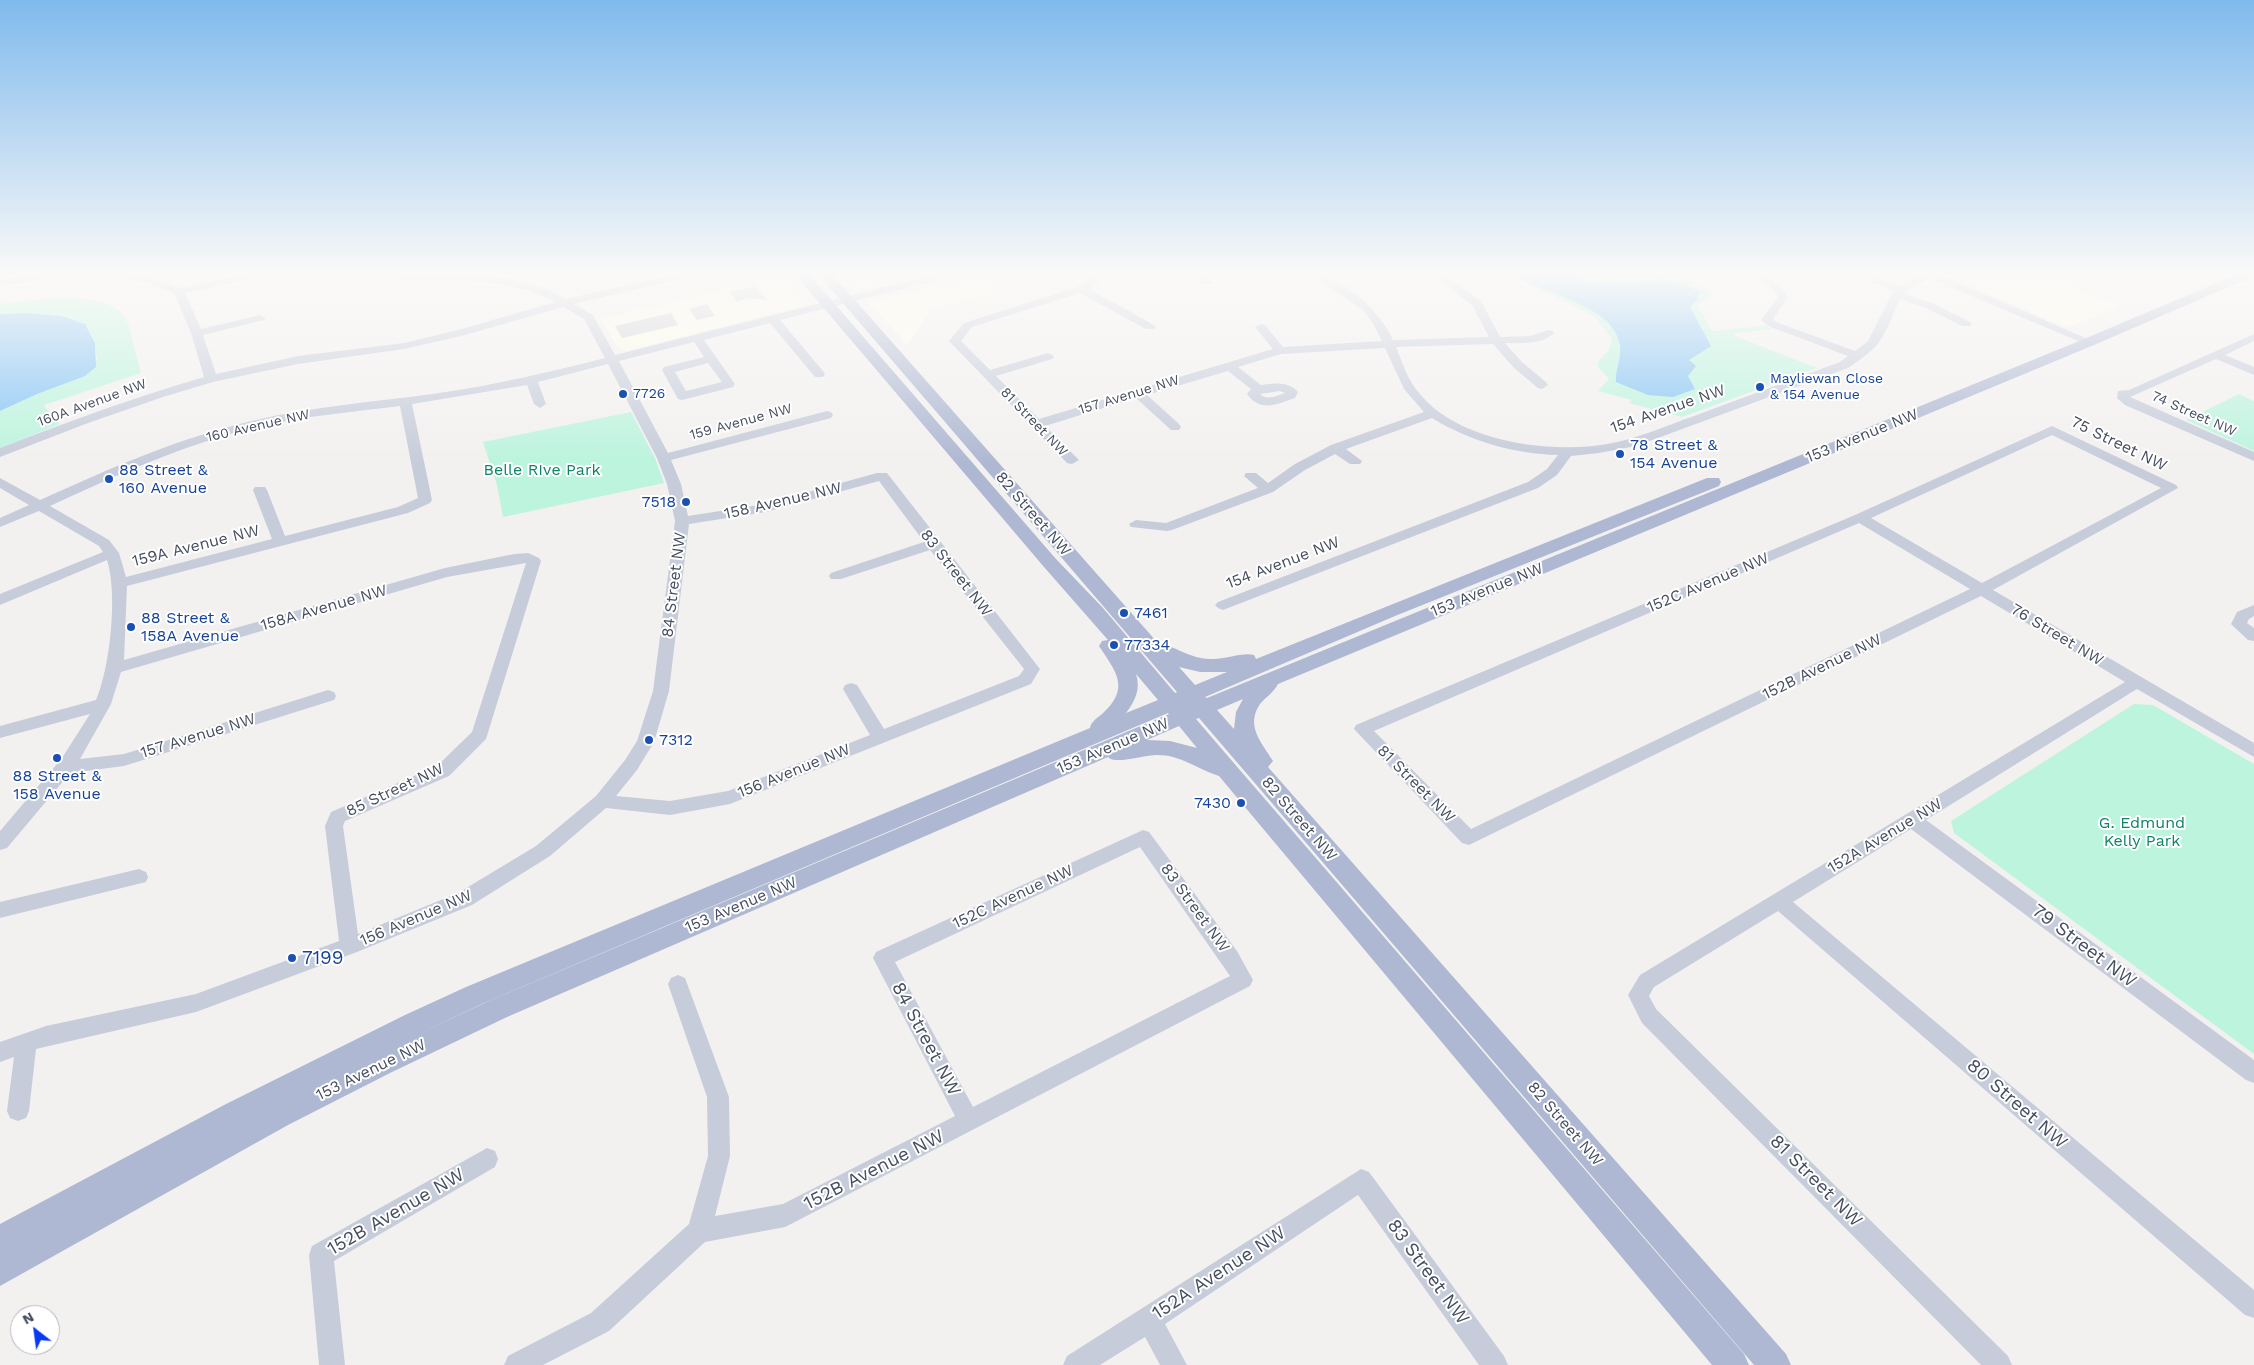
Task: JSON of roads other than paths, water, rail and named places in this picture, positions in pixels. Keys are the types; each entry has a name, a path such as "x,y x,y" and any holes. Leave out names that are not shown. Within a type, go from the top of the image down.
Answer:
{"main road":[{"name":"82 Street NW","path":"854,337 1050,563 1353,881 1775,1365"},
{"name":"82 Street NW","path":"880,337 1145,643 1231,775 1733,1365"},
{"name":"153 Avenue NW","path":"0,1271 270,1120 381,1064 498,1009 949,816 1388,612 2071,337"},
{"name":"153 Avenue NW","path":"0,1240 284,1086 415,1022 1074,742 1289,671 2101,337"},
{"path":"1050,563 1072,601 1122,661 1128,676 1127,698 1112,717 1099,728 1074,742"},
{"path":"1145,643 1178,660 1197,665 1219,666 1239,663 1331,627 1388,612"},
{"path":"1289,671 1268,683 1249,702 1245,712 1245,734 1252,749 1334,845 1353,881"},
{"path":"949,816 994,803 1105,758 1132,750 1171,747 1204,759 1231,775"}],"street":[{"path":"198,337 211,379"},
{"name":"160A Avenue NW","path":"0,453 84,420 211,379 298,360 404,346 445,337"},
{"name":"84 Street NW","path":"600,337 664,458 674,484 682,521 661,691 645,742 631,765 602,801"},
{"name":"160 Avenue NW","path":"0,523 140,462 198,441 252,425 343,408 463,394 531,380 702,337"},
{"path":"787,337 818,374"},
{"name":"81 Street NW","path":"958,337 955,341 1072,460"},
{"path":"1269,337 1280,351"},
{"path":"1384,337 1408,387 1417,399 1433,413 1451,424 1493,440 1567,452"},
{"path":"1495,337 1518,365 1542,385"},
{"name":"157 Avenue NW","path":"1037,424 1228,365 1280,351 1388,344 1497,341 1532,339 1538,337"},
{"path":"1807,337 1859,356"},
{"name":"154 Avenue NW","path":"1223,605 1533,485 1552,472 1567,452 1600,450 1631,443 1844,365 1859,356 1877,337"},
{"path":"2075,337 2089,342"},
{"path":"2216,355 2254,337"},
{"path":"697,338 712,358 729,384 682,396 668,370 712,358"},
{"path":"2216,355 2254,371"},
{"name":"74 Street NW","path":"2216,355 2132,393 2122,394 2123,398 2254,457"},
{"path":"988,374 1048,357"},
{"path":"1228,365 1258,389"},
{"path":"531,380 540,404"},
{"path":"1138,393 1175,427"},
{"name":"159A Avenue NW","path":"120,584 403,510 425,500 405,401"},
{"path":"1136,524 1167,526 1268,489 1300,467 1336,448 1433,413"},
{"name":"159 Avenue NW","path":"664,458 827,415"},
{"name":"75 Street NW","path":"2052,430 2171,488"},
{"name":"152C Avenue NW","path":"1362,729 1860,518 2052,430"},
{"path":"1336,448 1356,461"},
{"name":"158 Avenue NW","path":"682,521 766,508 882,476"},
{"name":"83 Street NW","path":"882,476 1032,669"},
{"path":"1251,476 1268,489"},
{"path":"0,482 94,536 104,544 112,553 118,567 120,584 114,668 103,704 88,733 66,767 0,843"},
{"name":"152B Avenue NW","path":"1470,838 1981,590 2171,488"},
{"name":"159A Avenue NW","path":"260,490 280,543"},
{"name":"76 Street NW","path":"1860,518 2254,751"},
{"path":"836,576 933,544"},
{"name":"159A Avenue NW","path":"0,600 112,553"},
{"name":"158A Avenue NW","path":"114,668 445,573 514,559 528,558 534,561"},
{"name":"85 Street NW","path":"350,946 334,826 337,817 443,771 480,735 534,561"},
{"path":"2254,610 2242,616 2239,624 2254,636"},
{"name":"156 Avenue NW","path":"0,1052 46,1036 196,1003 350,946 465,900 543,851 602,801 670,808 730,797 1025,680 1032,669"},
{"name":"152A Avenue NW","path":"1638,995 1647,981 2137,682"},
{"path":"851,689 880,736"},
{"name":"157 Avenue NW","path":"66,767 124,760 328,696"},
{"path":"0,732 103,704"},
{"name":"81 Street NW","path":"1362,729 1470,838"},
{"name":"79 Street NW","path":"1913,820 2254,1073"},
{"name":"152C Avenue NW","path":"883,958 1143,837"},
{"name":"83 Street NW","path":"1143,837 1230,957 1243,980"},
{"path":"0,910 139,877"},
{"name":"80 Street NW","path":"1780,901 2254,1306"},
{"name":"84 Street NW","path":"883,958 969,1121"},
{"name":"152B Avenue NW","path":"699,1232 785,1215 1243,980"},
{"path":"517,1365 600,1322 699,1232 719,1156 718,1097 678,984"},
{"name":"81 Street NW","path":"1638,995 1649,1016 1998,1365"},
{"path":"18,1112 26,1042"},
{"name":"152B Avenue NW","path":"332,1365 321,1255 487,1159"},
{"name":"83 Street NW","path":"1361,1180 1496,1365"},
{"name":"152A Avenue NW","path":"1076,1365 1149,1320 1361,1180"},
{"path":"1149,1320 1174,1365"}],"water":[{"path":"0,337 92,337 95,343 96,367 85,376 37,394 0,411"},
{"path":"1617,337 1706,337 1711,346 1689,360 1696,366 1688,376 1695,389 1673,397 1648,395 1616,382 1620,345"}],"place":[{"name":"Mayliewan Close & 154 Avenue","path":"1760,387"},
{"name":"7726","path":"623,394"},
{"name":"78 Street & 154 Avenue","path":"1620,454"},
{"name":"88 Street & 160 Avenue","path":"109,479"},
{"name":"7518","path":"686,502"},
{"name":"7461","path":"1124,613"},
{"name":"88 Street & 158A Avenue","path":"131,627"},
{"name":"77334","path":"1114,645"},
{"name":"7312","path":"649,740"},
{"name":"88 Street & 158 Avenue","path":"57,758"},
{"name":"7430","path":"1241,803"},
{"name":"7199","path":"292,958"}],"park label":[{"name":"Belle RIve Park","path":"542,470"},
{"name":"G. Edmund Kelly Park","path":"2142,832"}]}
